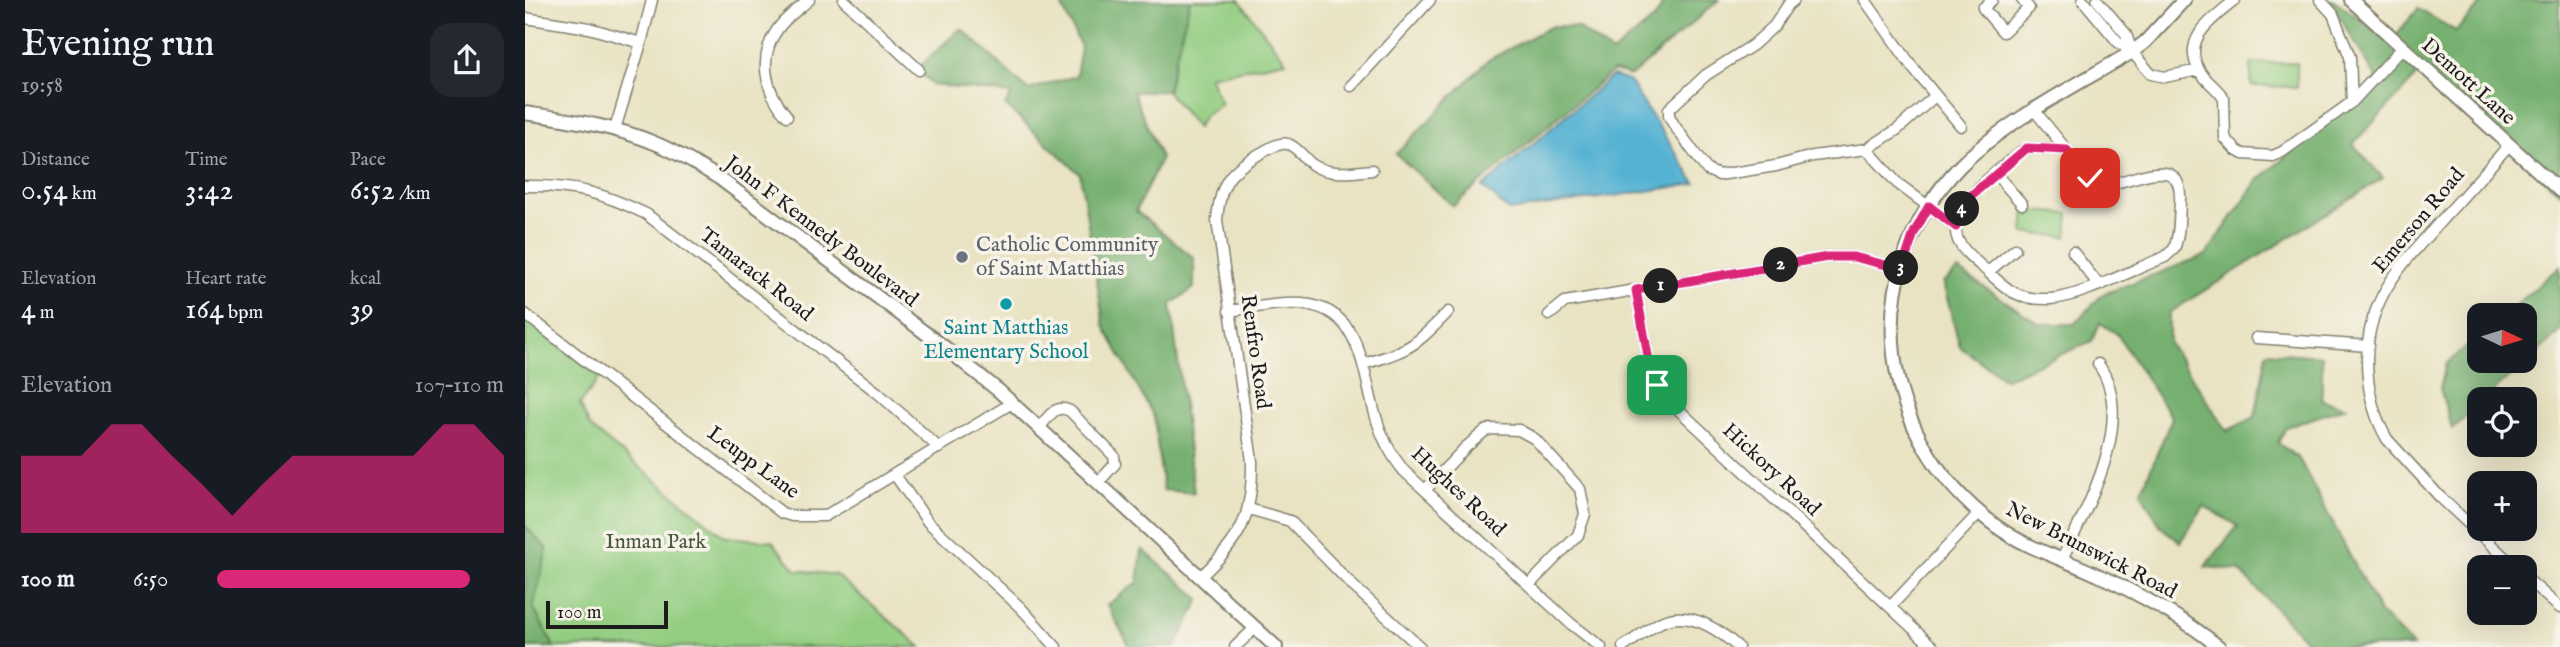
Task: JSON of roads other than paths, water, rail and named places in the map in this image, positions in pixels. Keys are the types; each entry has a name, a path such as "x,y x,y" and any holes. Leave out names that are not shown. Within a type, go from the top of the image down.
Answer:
{"street":[{"path":"615,129 652,0"},
{"path":"787,116 777,105 767,81 766,53 781,24 809,0"},
{"path":"844,0 919,69"},
{"path":"1351,86 1430,0"},
{"path":"1794,0 1774,26 1753,45 1706,75 1672,105 1669,116 1707,170 1719,175 1776,166 1813,156 1867,149 1898,129 1935,96"},
{"path":"1865,0 1935,96 1961,126"},
{"path":"1992,0 1983,8 2003,32 2029,8 2022,0"},
{"path":"2083,0 2118,42 2154,75 2165,77 2199,69"},
{"path":"2097,0 2126,34 2132,52"},
{"name":"New Brunswick Road","path":"2184,0 2145,42 2132,52 2035,111 1974,154 1952,176 1929,206 1914,233 1896,295 1892,337 1894,363 1912,426 1931,460 1960,496 1998,528 2157,604 2219,647"},
{"path":"2235,0 2198,35 2194,46 2199,69 2224,99 2225,138 2236,150 2248,155 2273,156 2282,152 2352,102 2402,48"},
{"path":"2320,0 2333,14 2350,57 2352,102"},
{"name":"Demott Lane","path":"2351,0 2560,191"},
{"path":"525,18 589,28 641,43"},
{"path":"2035,111 2090,178 2098,184 2165,172 2175,177 2181,185 2179,225 2174,250 2165,257 2061,298 2028,298 2013,293 1988,272 1959,242 1956,227 1968,198 2027,148 2067,150"},
{"name":"John F Kennedy Boulevard","path":"525,113 615,129 659,144 719,178 949,350 1012,403 1276,647"},
{"name":"Renfro Road","path":"1200,577 1235,540 1249,509 1253,489 1252,461 1217,220 1218,201 1225,183 1234,170 1277,145 1292,145 1319,168 1345,172 1372,170"},
{"name":"Emerson Road","path":"2502,555 2440,497 2387,439 2372,403 2368,346 2377,306 2401,265 2509,145"},
{"path":"1867,149 1897,183 1956,227"},
{"path":"1996,173 2022,204"},
{"name":"Tamarack Road","path":"525,186 581,189 610,196 646,214 878,393 939,448"},
{"path":"1988,272 2015,249"},
{"path":"2073,252 2098,284"},
{"path":"1549,314 1565,302 1828,257 1854,257 1902,269"},
{"name":"Hickory Road","path":"1636,290 1651,372 1667,399 1933,647"},
{"name":"Hughes Road","path":"1229,311 1297,305 1324,309 1349,330 1356,340 1375,416 1390,454 1404,471 1570,623 1601,647"},
{"path":"1363,364 1406,351 1448,312"},
{"name":"Leupp Lane","path":"525,314 782,513 792,516 825,516 1012,403"},
{"path":"2256,338 2368,346"},
{"path":"2062,559 2096,488 2106,458 2112,399 2107,377 2098,364"},
{"path":"1039,428 1056,409 1070,411 1114,456 1115,464 1098,483"},
{"path":"1425,490 1485,431 1519,430 1535,439 1580,489 1585,514 1578,535 1529,585"},
{"path":"895,475 928,522 1021,608 1056,647"},
{"path":"1249,509 1290,521 1353,586 1420,647"},
{"path":"1890,607 1979,513"},
{"path":"2537,588 2560,608"},
{"path":"1623,647 1662,622 1678,619 1709,625 1738,647"},
{"path":"1235,647 1255,628"}],"water":[{"path":"1612,76 1629,81 1696,184 1509,211 1483,187"}],"place":[{"name":"Catholic Community of Saint Matthias","path":"962,257"},
{"name":"Saint Matthias Elementary School","path":"1006,304"}],"park label":[{"name":"Inman Park","path":"656,542"}]}
